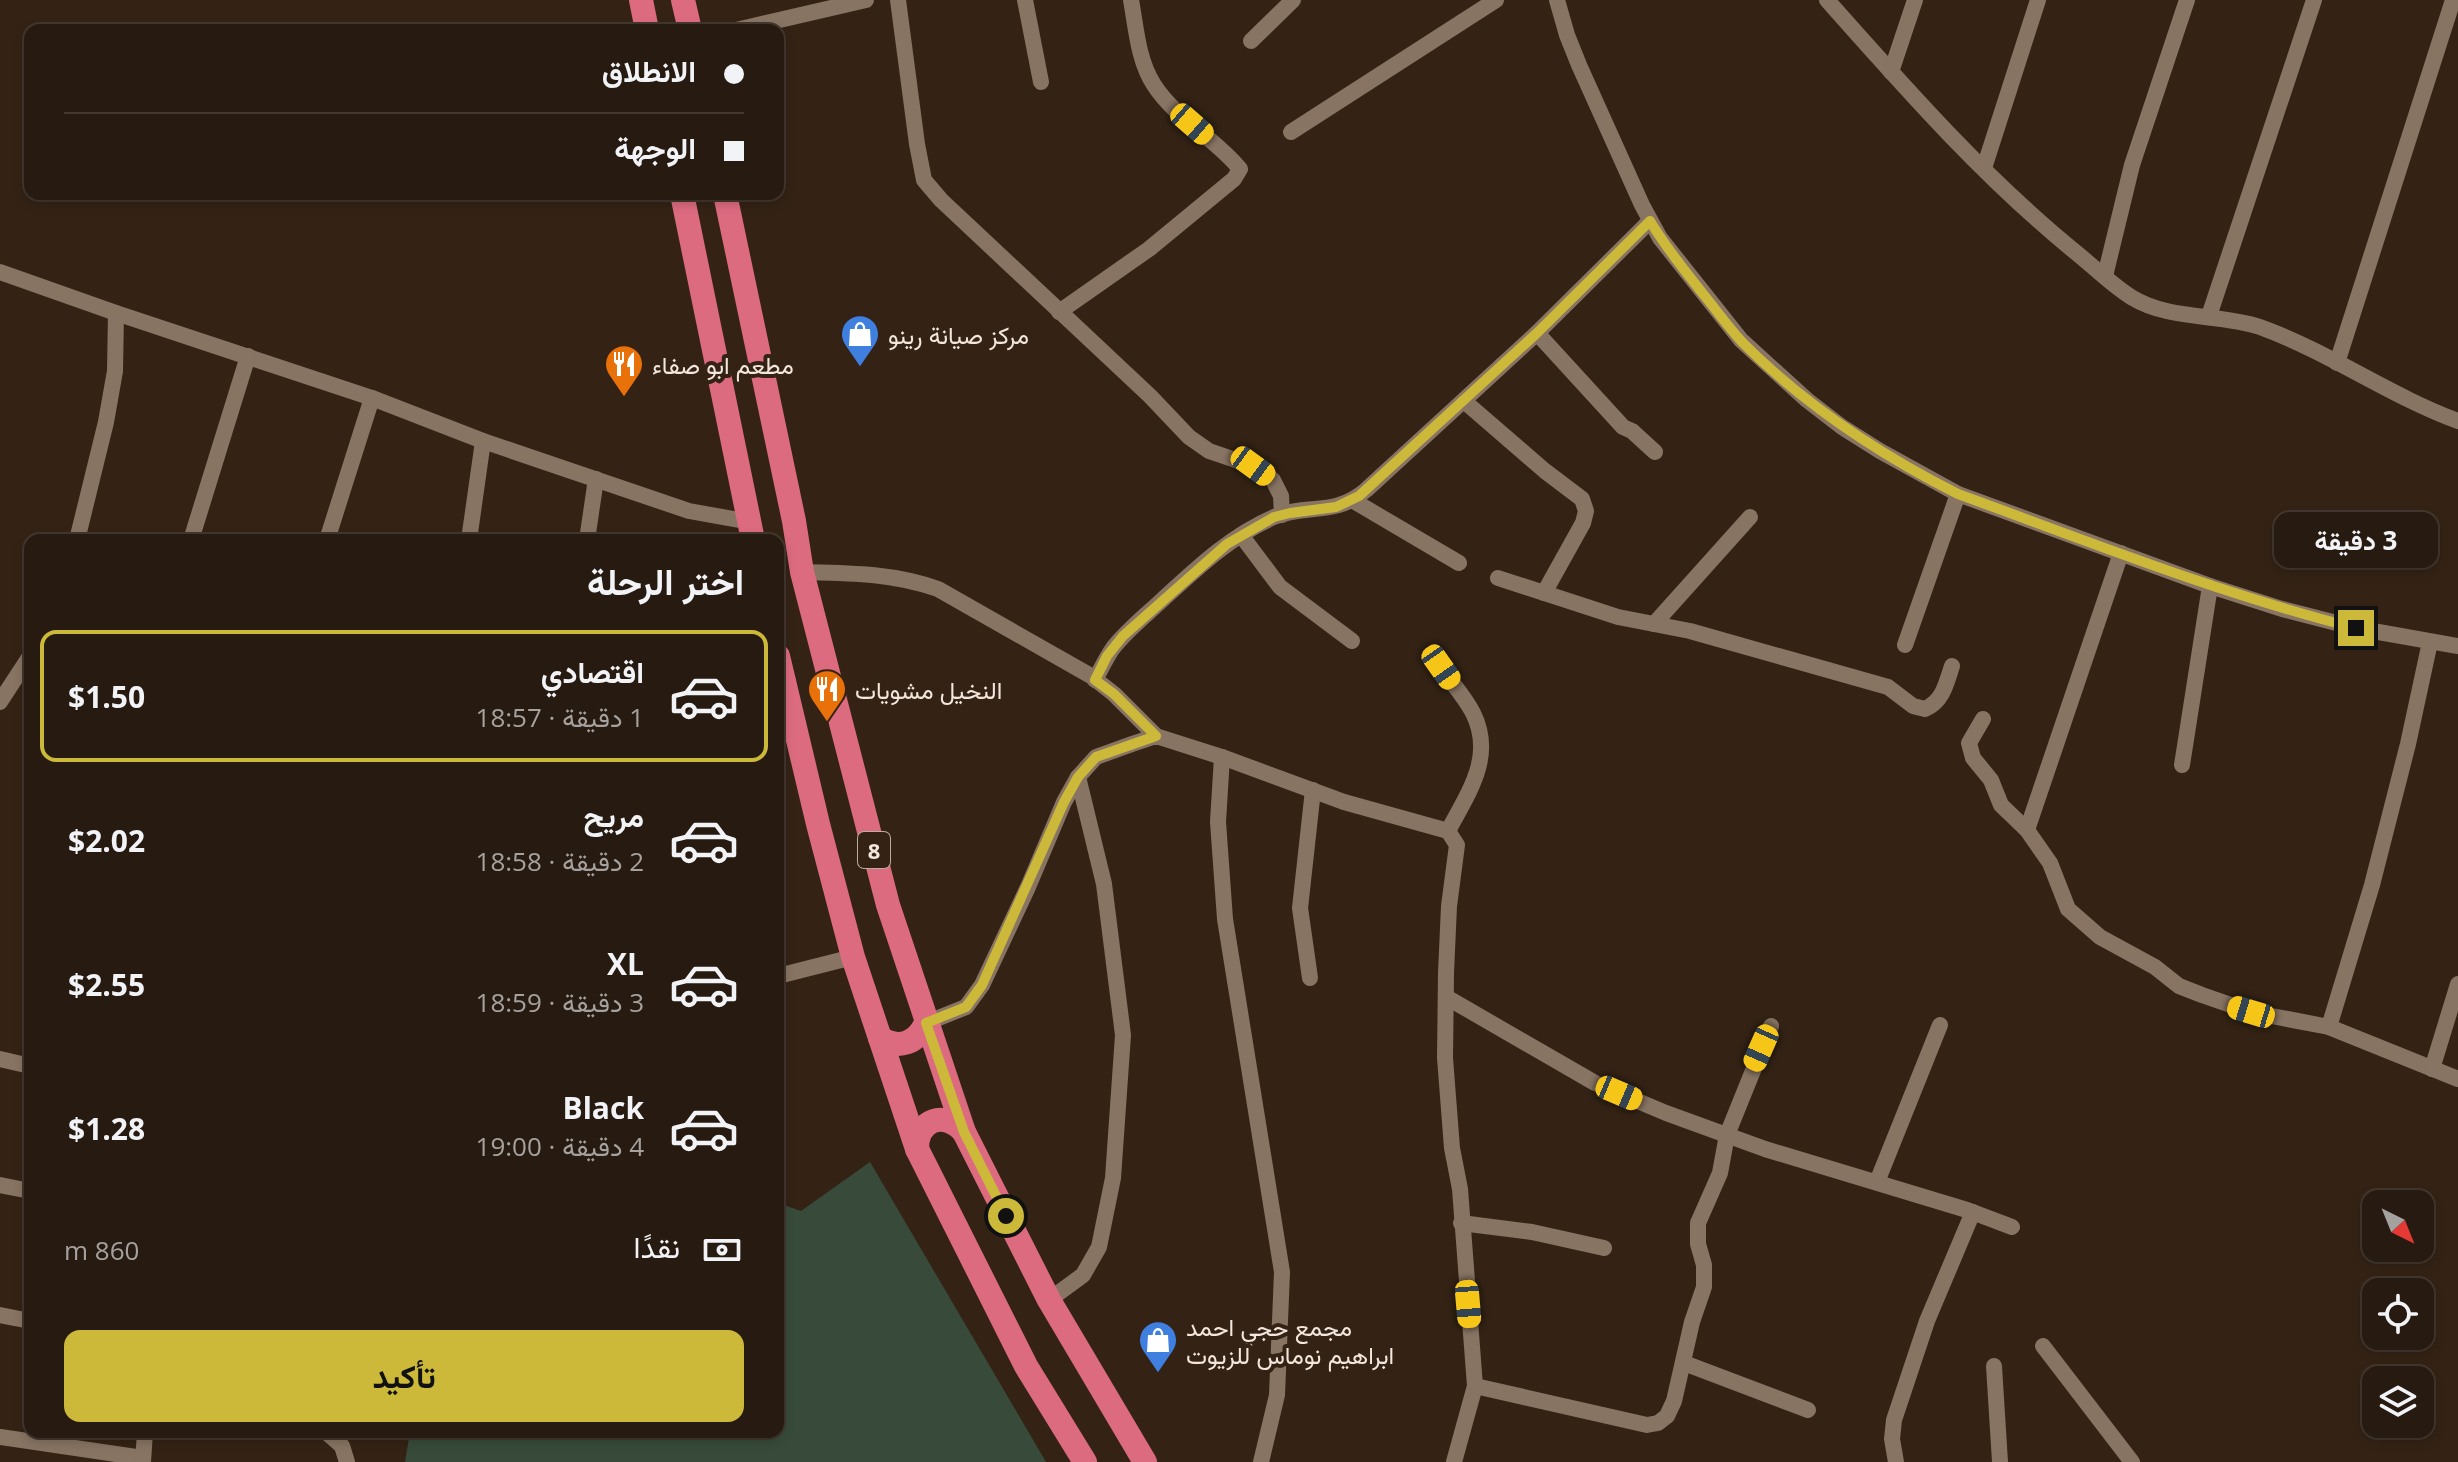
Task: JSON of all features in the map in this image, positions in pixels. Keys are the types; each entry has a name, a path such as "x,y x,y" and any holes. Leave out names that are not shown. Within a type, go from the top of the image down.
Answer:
{"highway":[{"path":"641,0 646,24"},
{"path":"683,0 689,24"},
{"path":"683,200 751,531"},
{"name":"8","path":"726,200 802,572 888,905 926,1023 964,1132 1049,1300 1145,1462"},
{"name":"8","path":"784,681 853,957 917,1149 1026,1366 1085,1462"},
{"path":"880,1038 888,1043 907,1043 922,1032 926,1023"},
{"path":"917,1149 921,1130 938,1119 957,1124 964,1132"}],"street":[{"path":"762,24 866,0"},
{"path":"898,0 924,180 941,200 1150,396 1189,437 1209,451 1253,466 1273,480 1281,496 1282,515"},
{"path":"1025,0 1041,82"},
{"path":"1059,312 1149,249 1234,179 1240,169 1174,108 1153,84 1141,55 1131,0"},
{"path":"1251,41 1293,0"},
{"path":"1291,132 1496,0"},
{"path":"1557,0 1567,35 1650,221 1672,255 1741,340 1807,400 1855,435 1918,474 1958,494 2210,586 2356,628 2458,646"},
{"path":"1827,0 1891,72 1984,168 2058,238 2131,297 2186,315 2245,322 2456,415"},
{"path":"1891,72 1915,0"},
{"path":"1984,168 2038,0"},
{"path":"2105,276 2132,165 2187,0"},
{"path":"2209,316 2314,0"},
{"path":"2337,363 2453,0"},
{"path":"1095,680 1107,656 1123,636 1214,553 1241,535 1282,515 1327,509 1352,500 1537,333 1650,221"},
{"path":"0,272 751,531"},
{"path":"78,534 115,371 116,313"},
{"path":"1537,333 1623,427 1655,452"},
{"path":"193,534 248,356"},
{"path":"329,534 372,398"},
{"path":"1464,401 1582,499 1586,511 1583,523 1544,593"},
{"path":"470,534 483,441"},
{"path":"588,534 596,479"},
{"path":"1905,645 1958,494"},
{"path":"1352,500 1459,563"},
{"path":"1654,624 1750,517"},
{"path":"1241,535 1280,587 1352,641"},
{"path":"2027,830 2121,553"},
{"path":"802,572 869,573 911,580 938,589 1095,680 1114,694 1156,736 1344,802 1448,831 1457,845 1449,906 1445,1058 1452,1148 1460,1189 1475,1386 1454,1462"},
{"path":"1498,578 1618,617 1690,631 1888,687 1913,706 1925,709 1944,693 1952,666"},
{"path":"2182,765 2210,586"},
{"path":"2329,1027 2372,885 2430,642"},
{"path":"0,702 24,665"},
{"path":"1441,667 1474,714 1481,742 1479,771 1448,831"},
{"path":"1983,719 1969,743 1973,758 1991,780 2001,805 2027,830 2050,863 2068,909 2100,937 2155,967 2179,986 2251,1012 2329,1027 2458,1079"},
{"path":"926,1023 966,1007 982,985 1078,777 1096,757 1156,736"},
{"path":"1222,757 1218,822 1225,919 1282,1272 1277,1395 1261,1462"},
{"path":"1049,1300 1083,1275 1099,1247 1113,1178 1123,1035 1104,884 1078,777"},
{"path":"1310,978 1300,908 1313,790"},
{"path":"784,974 853,957"},
{"path":"2432,1069 2458,984"},
{"path":"1446,997 1595,1083 1765,1149 1973,1212 2012,1227"},
{"path":"1877,1182 1940,1025"},
{"path":"1475,1386 1647,1425 1658,1423 1667,1416 1674,1401 1692,1322 1704,1287 1698,1223 1720,1173 1727,1135 1751,1070 1771,1026"},
{"path":"0,1059 24,1065"},
{"path":"0,1185 24,1190"},
{"path":"1896,1462 1892,1439 1894,1420 1927,1321 1973,1212"},
{"path":"1461,1223 1532,1232 1604,1248"},
{"path":"0,1315 24,1320"},
{"path":"2043,1346 2132,1462"},
{"path":"1684,1363 1808,1410"},
{"path":"1994,1366 2000,1462"},
{"path":"0,1437 143,1460 145,1438"},
{"path":"333,1438 342,1446 347,1462"}],"green space":[{"path":"870,1162 1046,1462 405,1462 409,1438 784,1438 784,1205 801,1211"}],"place":[{"name":"مركز صيانة رينو","path":"860,368"},
{"name":"مطعم ابو صفاء","path":"624,398"},
{"name":"النخيل مشويات","path":"827,723"},
{"name":"مجمع حجي احمد ابراهيم نوماس للزيوت","path":"1158,1374"}],"route":[{"path":"1006,1216 964,1132 926,1023 966,1007 982,985 1078,777 1096,757 1156,736 1114,694 1095,680 1107,656 1123,636 1227,544 1274,517 1336,507 1359,496 1537,333 1650,221 1672,255 1741,340 1773,371 1842,427 1918,474 1958,494 2210,586 2356,628"}]}
